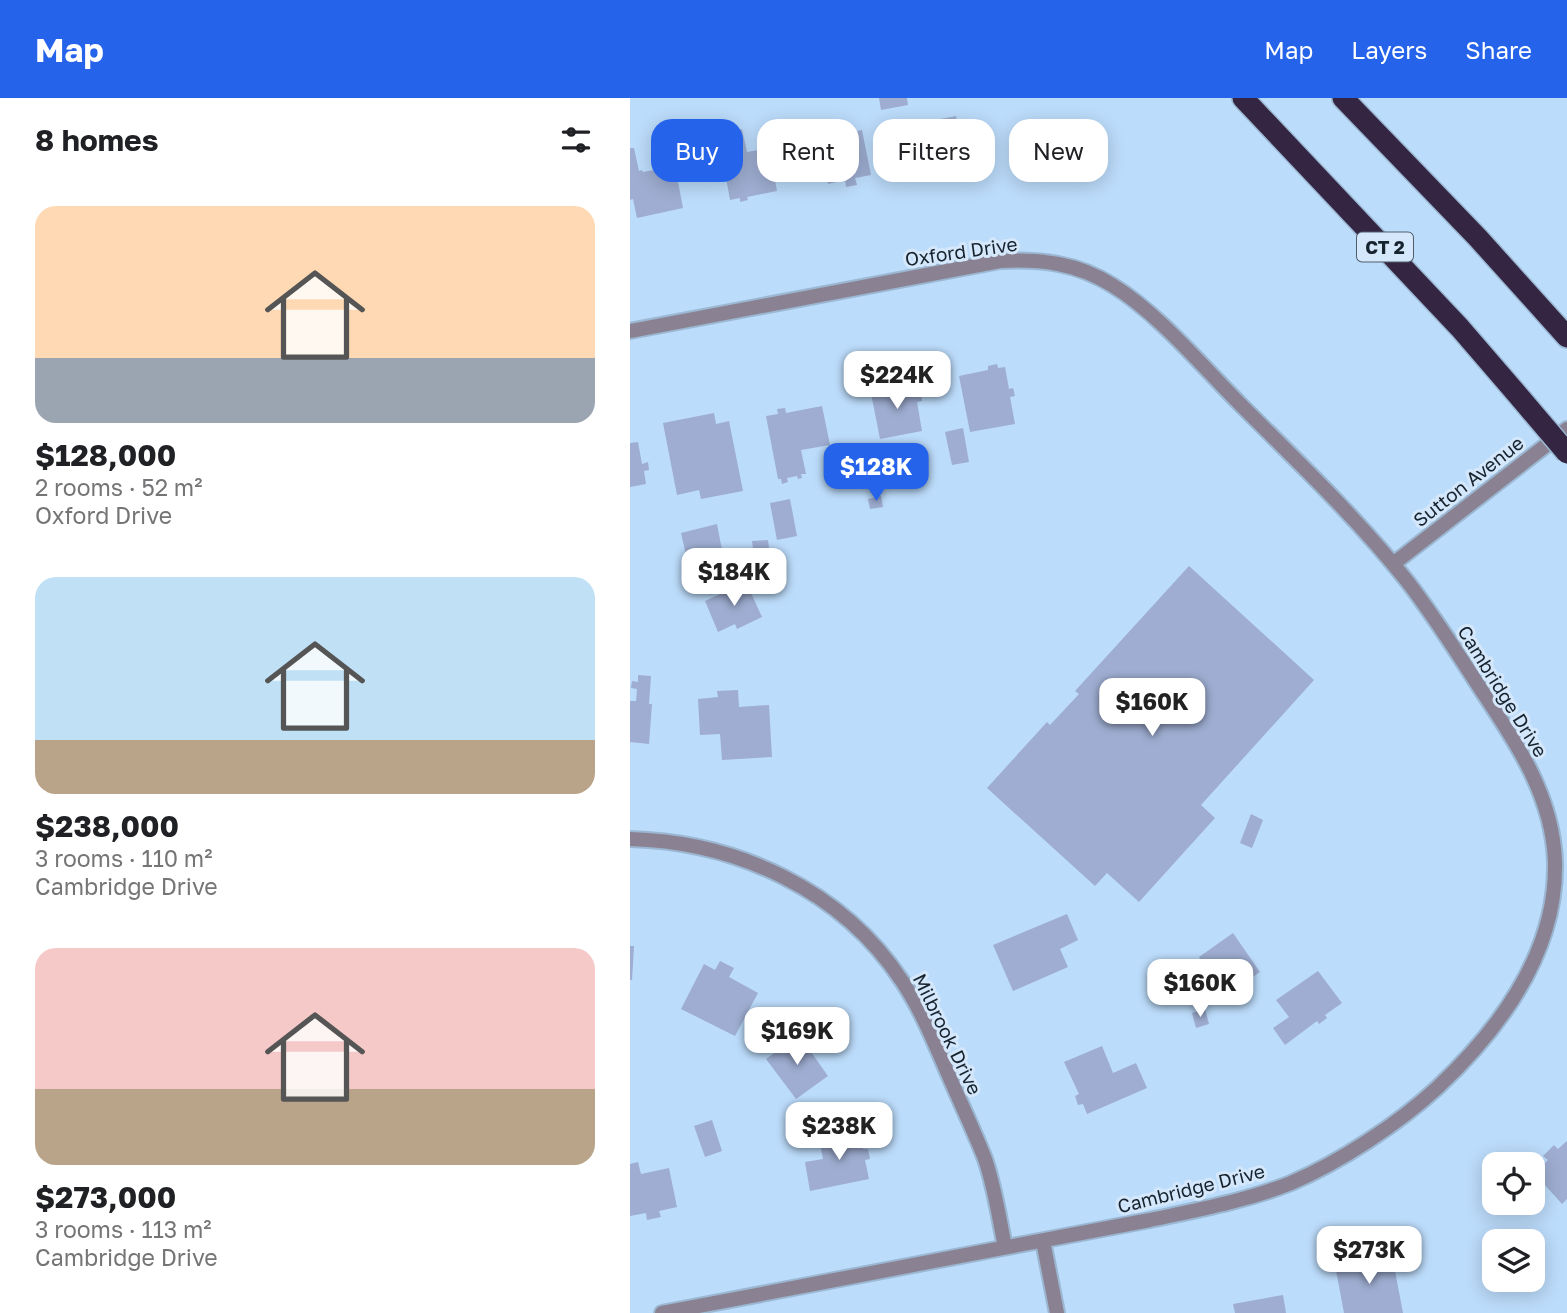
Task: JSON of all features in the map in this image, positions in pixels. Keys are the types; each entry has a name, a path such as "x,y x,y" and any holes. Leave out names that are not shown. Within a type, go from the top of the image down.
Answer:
{"highway":[{"name":"CT 2","path":"1244,98 1452,320 1567,453"},
{"path":"1343,98 1478,238 1567,337"}],"street":[{"name":"Oxford Drive","path":"630,331 1000,261 1044,260 1065,264 1110,284 1158,321 1324,489 1393,564"},
{"name":"Sutton Avenue","path":"1393,564 1567,429"},
{"name":"Cambridge Drive","path":"662,1313 1042,1241 1255,1196 1319,1170 1395,1122 1434,1091 1479,1045 1504,1013 1528,973 1546,928 1553,892 1555,859 1549,822 1537,783 1516,743 1424,603 1393,564"},
{"name":"Milbrook Drive","path":"630,839 697,846 766,868 831,906 881,953 917,1005 976,1139 993,1187 1005,1247"},
{"path":"1042,1241 1056,1313"}],"building":[{"path":"879,98 907,98 908,105 881,110"},
{"path":"862,130 871,175 859,177 859,131"},
{"path":"743,134 747,152 757,150 757,182 775,182 777,191 747,197 748,200 740,202 740,198 730,200 727,182 743,182"},
{"path":"630,148 634,148 639,171 651,170 651,182 678,182 683,208 637,218 633,199 630,200"},
{"path":"845,182 856,182 857,185 846,187"},
{"path":"997,364 998,368 1005,367 1009,389 1013,388 1015,396 1010,397 1015,424 970,432 959,376 988,370 988,366"},
{"path":"895,382 896,389 913,385 915,394 921,393 922,401 917,402 922,431 880,439 871,393 887,390 886,384"},
{"path":"822,406 830,445 801,450 806,474 801,474 802,478 798,479 797,476 787,478 788,482 782,484 781,479 778,479 766,416 778,414 777,409 785,408 786,413"},
{"path":"714,413 716,424 729,421 743,491 701,499 699,490 677,495 663,423"},
{"path":"963,428 969,462 952,465 945,432"},
{"path":"638,442 642,464 648,462 649,470 644,471 646,484 630,487 630,443"},
{"path":"881,496 883,507 870,509 868,499"},
{"path":"790,499 797,536 777,540 770,503"},
{"path":"717,524 722,550 687,559 681,533"},
{"path":"768,540 769,548 753,549 752,541"},
{"path":"734,566 741,581 710,595 702,580"},
{"path":"1189,566 1314,680 1201,805 1215,818 1139,902 1107,873 1095,886 987,788 1047,722 1050,725 1079,694 1075,691"},
{"path":"746,582 762,617 737,629 735,624 718,632 705,601"},
{"path":"638,675 651,676 649,744 630,742 630,701 636,701 637,689 631,688 632,681 638,682"},
{"path":"738,690 739,707 769,705 772,757 722,760 720,734 700,735 698,699 718,697 717,691"},
{"path":"1251,814 1263,820 1252,848 1240,843"},
{"path":"1067,914 1078,940 1060,949 1068,967 1013,991 993,945"},
{"path":"1233,933 1260,972 1225,996 1199,957"},
{"path":"630,946 634,946 632,980 630,980"},
{"path":"720,961 734,968 729,977 758,993 735,1036 681,1009 704,964 715,970"},
{"path":"1318,971 1342,1003 1325,1015 1327,1018 1319,1024 1317,1021 1285,1045 1273,1028 1289,1017 1276,1000"},
{"path":"1195,975 1201,991 1174,1001 1168,984"},
{"path":"1205,1009 1209,1024 1196,1028 1192,1013"},
{"path":"799,1035 828,1076 796,1099 766,1059"},
{"path":"1102,1046 1113,1073 1136,1063 1147,1088 1087,1114 1083,1104 1078,1105 1075,1096 1079,1094 1064,1062"},
{"path":"712,1120 722,1151 705,1157 694,1126"},
{"path":"860,1130 863,1149 868,1149 870,1159 865,1160 869,1179 810,1191 805,1162 823,1159 819,1138"},
{"path":"1567,1141 1567,1199 1562,1204 1545,1185 1545,1163 1548,1160 1545,1154 1554,1145 1558,1149"},
{"path":"638,1162 641,1174 669,1168 677,1207 659,1211 661,1217 647,1220 646,1213 630,1216 630,1164"},
{"path":"1392,1255 1403,1313 1344,1313 1335,1265"},
{"path":"1283,1295 1286,1313 1235,1313 1233,1304"}]}
